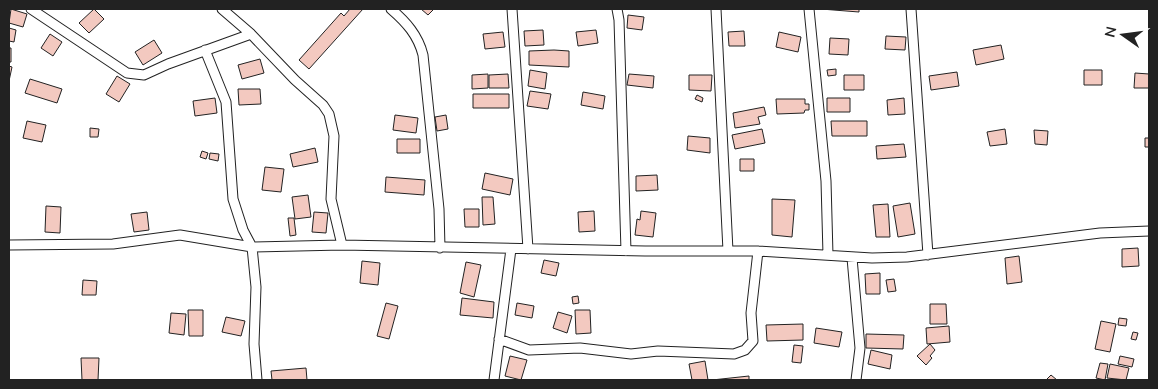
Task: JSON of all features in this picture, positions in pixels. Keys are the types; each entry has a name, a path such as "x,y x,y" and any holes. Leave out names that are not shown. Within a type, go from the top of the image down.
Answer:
{"street":[{"path":"30,9 63,32 135,75 144,76 205,50 251,34"},
{"path":"222,9 251,34 295,80 323,105 329,114 334,136 331,199 342,246"},
{"path":"392,9 405,21 415,35 423,54 439,209 440,248"},
{"path":"512,9 528,248"},
{"path":"617,9 620,20 626,251"},
{"path":"716,9 728,251"},
{"path":"809,9 826,181 828,256"},
{"path":"911,9 928,255"},
{"path":"205,50 226,102 233,199 243,230 252,247 256,286 254,344 257,380"},
{"path":"9,245 113,244 180,236 252,247 342,246 626,251 758,251 852,258 928,255 1100,233 1149,230"},
{"path":"494,380 510,248"},
{"path":"499,339 529,350 580,348 630,354 658,351 723,354 745,350 753,341 750,322 758,251"},
{"path":"852,258 860,348 856,380"}],"building":[{"path":"11,9 27,14 23,27 9,23"},
{"path":"94,9 104,19 89,33 79,23"},
{"path":"350,9 363,9 309,69 299,60 341,13 344,16"},
{"path":"421,9 434,9 428,15"},
{"path":"821,9 859,9 859,12"},
{"path":"628,15 644,17 642,30 627,28"},
{"path":"9,28 16,30 14,42 9,41"},
{"path":"543,30 544,45 525,46 524,31"},
{"path":"596,30 598,43 578,46 576,32"},
{"path":"744,31 745,46 729,46 728,32"},
{"path":"503,32 505,47 485,49 483,34"},
{"path":"779,32 801,37 798,52 776,47"},
{"path":"50,34 62,42 53,56 41,48"},
{"path":"886,36 906,37 905,50 885,49"},
{"path":"830,38 849,39 848,55 829,54"},
{"path":"154,40 162,53 143,65 135,52"},
{"path":"1001,45 1004,59 976,65 973,50"},
{"path":"9,48 11,48 11,62 9,62"},
{"path":"529,51 569,51 569,67 529,65"},
{"path":"260,59 264,73 242,79 238,65"},
{"path":"9,66 12,67 9,81"},
{"path":"836,69 836,75 828,76 827,70"},
{"path":"530,70 547,73 545,89 528,86"},
{"path":"1084,70 1102,70 1102,85 1084,85"},
{"path":"957,72 959,86 931,90 929,76"},
{"path":"1135,73 1149,74 1149,88 1134,88"},
{"path":"488,74 488,88 472,89 472,75"},
{"path":"508,74 509,88 489,88 489,75"},
{"path":"629,74 654,76 653,88 627,85"},
{"path":"689,75 712,75 711,91 689,90"},
{"path":"844,75 864,75 864,90 844,90"},
{"path":"117,76 130,84 119,102 106,94"},
{"path":"30,79 62,89 57,103 25,93"},
{"path":"238,89 260,89 261,104 239,105"},
{"path":"530,91 551,94 548,109 527,106"},
{"path":"583,92 605,96 603,109 581,105"},
{"path":"473,94 509,94 509,108 473,108"},
{"path":"697,95 703,98 702,102 695,99"},
{"path":"215,98 217,113 195,116 193,101"},
{"path":"827,98 850,98 850,112 827,112"},
{"path":"904,98 905,114 888,115 887,100"},
{"path":"776,99 805,99 805,104 809,104 809,110 805,110 804,113 777,114"},
{"path":"764,107 766,115 758,117 760,124 735,128 733,113"},
{"path":"395,115 418,118 416,133 393,130"},
{"path":"446,115 448,129 437,131 435,117"},
{"path":"27,121 46,125 42,142 23,138"},
{"path":"831,121 867,121 867,136 832,136"},
{"path":"90,128 99,129 98,137 90,137"},
{"path":"762,129 765,143 735,149 732,135"},
{"path":"1005,129 1007,144 990,146 987,132"},
{"path":"1034,130 1048,131 1047,145 1035,144"},
{"path":"688,136 710,138 710,153 687,150"},
{"path":"1145,138 1149,138 1149,147 1145,147"},
{"path":"397,139 420,139 420,153 397,153"},
{"path":"904,144 906,157 877,159 876,146"},
{"path":"315,148 318,162 293,167 290,154"},
{"path":"202,151 208,153 206,159 200,157"},
{"path":"210,153 219,154 218,161 209,159"},
{"path":"740,159 754,159 754,171 740,171"},
{"path":"265,167 284,169 281,192 262,190"},
{"path":"485,173 513,179 510,195 482,189"},
{"path":"657,175 658,190 636,191 636,176"},
{"path":"386,177 425,180 424,195 385,192"},
{"path":"308,195 311,217 295,219 292,197"},
{"path":"482,197 493,197 495,224 483,225"},
{"path":"772,199 795,200 792,237 772,235"},
{"path":"910,203 915,234 898,237 893,206"},
{"path":"888,204 890,237 876,237 873,205"},
{"path":"46,206 61,207 60,233 45,232"},
{"path":"464,209 479,209 479,227 465,227"},
{"path":"594,211 595,231 579,232 578,212"},
{"path":"641,211 656,213 653,237 635,235 637,219 640,220"},
{"path":"147,212 149,230 134,232 131,214"},
{"path":"314,212 328,213 326,233 312,232"},
{"path":"288,218 294,218 296,235 290,236"},
{"path":"1138,248 1139,266 1122,267 1122,249"},
{"path":"1019,256 1022,282 1007,284 1005,258"},
{"path":"544,260 559,263 556,276 541,273"},
{"path":"362,261 380,263 378,285 360,283"},
{"path":"466,262 481,265 474,297 460,293"},
{"path":"880,273 880,294 866,294 865,274"},
{"path":"894,279 896,291 888,292 886,280"},
{"path":"83,280 97,281 96,295 82,295"},
{"path":"578,296 579,303 573,304 572,297"},
{"path":"462,298 494,302 493,318 460,315"},
{"path":"386,303 398,306 389,339 377,336"},
{"path":"517,303 534,306 532,318 515,315"},
{"path":"930,304 946,304 947,324 930,324"},
{"path":"188,310 203,310 203,336 189,336"},
{"path":"575,310 590,310 591,333 576,334"},
{"path":"558,312 572,316 567,333 553,328"},
{"path":"171,313 186,314 184,335 169,333"},
{"path":"226,317 245,321 241,336 222,332"},
{"path":"1119,318 1127,319 1126,326 1118,325"},
{"path":"1101,321 1116,324 1110,352 1095,349"},
{"path":"803,324 803,340 767,341 766,325"},
{"path":"949,326 950,342 927,344 926,328"},
{"path":"816,328 842,332 839,347 814,343"},
{"path":"1133,332 1138,333 1136,340 1131,339"},
{"path":"866,334 904,335 903,349 866,348"},
{"path":"930,344 935,350 930,356 932,358 926,365 917,356"},
{"path":"794,345 803,346 801,363 792,362"},
{"path":"871,350 892,355 890,369 868,364"},
{"path":"510,356 527,360 521,380 505,376"},
{"path":"1120,356 1134,359 1132,367 1118,364"},
{"path":"81,358 99,358 98,380 82,380"},
{"path":"705,361 708,380 692,380 689,364"},
{"path":"1100,363 1108,364 1105,380 1096,378"},
{"path":"1110,364 1129,368 1126,380 1107,378"},
{"path":"306,368 307,380 272,380 271,371"},
{"path":"1051,375 1057,380 1046,380"},
{"path":"749,376 749,380 712,380"}]}
